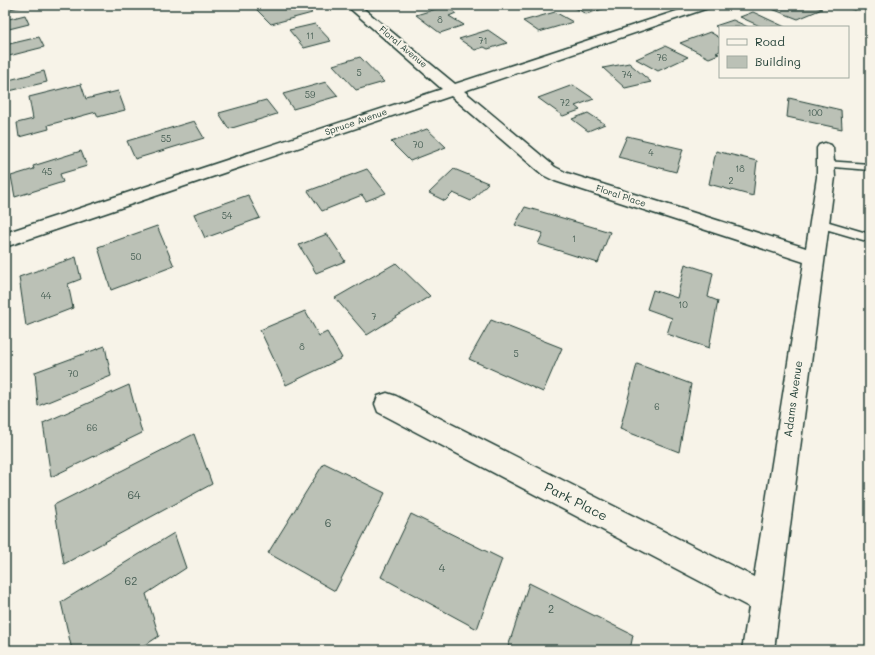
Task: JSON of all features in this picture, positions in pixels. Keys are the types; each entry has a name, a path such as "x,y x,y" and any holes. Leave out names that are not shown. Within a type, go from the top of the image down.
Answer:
{"street":[{"name":"Floral Avenue","path":"352,5 453,90"},
{"name":"Spruce Avenue","path":"5,240 707,5"},
{"name":"Floral Place","path":"453,90 549,171 561,177 813,258"},
{"name":"Adams Avenue","path":"758,650 813,258 826,177 825,156"},
{"name":"Park Place","path":"387,404 765,598"}],"lane":[{"path":"825,156 870,167"},
{"path":"819,223 870,238"}],"building":[{"path":"5,5 24,5 24,6 5,10"},
{"path":"264,5 303,5 312,13 271,24 254,7"},
{"path":"570,5 612,5 613,6 586,14"},
{"path":"781,5 812,5 822,9 798,19 772,9"},
{"path":"838,5 863,5 855,10"},
{"path":"446,6 456,13 449,16 464,25 440,33 416,15"},
{"path":"555,12 573,22 539,32 523,21"},
{"path":"753,12 783,26 760,26 740,17"},
{"path":"25,15 29,24 5,30 5,20"},
{"path":"733,20 746,26 719,26 719,28 715,26"},
{"path":"315,24 331,41 304,48 289,30"},
{"path":"488,30 507,43 488,49 484,47 475,50 459,39"},
{"path":"710,32 719,37 719,52 716,53 719,54 709,58 680,43"},
{"path":"39,37 44,47 5,57 5,45"},
{"path":"665,46 688,57 658,71 636,59"},
{"path":"360,57 384,82 356,90 333,65"},
{"path":"629,63 651,82 625,88 603,68"},
{"path":"44,71 47,82 5,92 5,81"},
{"path":"326,82 338,96 293,109 283,94"},
{"path":"81,84 86,99 118,91 125,110 98,117 96,112 48,125 49,129 19,137 17,123 33,119 29,97"},
{"path":"573,85 594,99 575,106 580,110 563,116 538,98"},
{"path":"789,98 841,110 842,129 787,117"},
{"path":"266,100 277,114 229,129 219,113"},
{"path":"588,113 605,124 588,131 572,119"},
{"path":"194,121 204,138 135,159 127,141"},
{"path":"427,129 446,147 410,161 391,142"},
{"path":"627,136 683,149 676,172 618,157"},
{"path":"81,151 87,166 60,174 63,182 15,197 11,176 34,169 33,166"},
{"path":"716,151 757,161 753,196 709,184"},
{"path":"367,169 386,193 366,201 362,195 322,211 308,191"},
{"path":"454,169 488,183 471,201 453,193 445,201 429,193"},
{"path":"248,195 260,218 205,238 194,214"},
{"path":"525,207 610,232 598,263 538,244 543,233 515,225"},
{"path":"157,226 174,266 111,290 98,247"},
{"path":"327,234 345,261 316,273 299,245"},
{"path":"76,257 81,279 68,284 73,308 26,326 19,277"},
{"path":"396,263 430,296 367,335 335,298"},
{"path":"685,264 713,273 708,297 718,301 709,348 667,334 672,318 647,309 653,290 677,298"},
{"path":"305,311 319,336 327,332 342,358 286,385 260,330"},
{"path":"491,320 562,348 543,392 469,359"},
{"path":"105,346 111,376 38,406 35,372"},
{"path":"637,364 691,384 679,452 620,429"},
{"path":"129,385 142,433 51,477 43,423"},
{"path":"194,434 212,484 64,564 54,505"},
{"path":"324,463 385,493 335,591 268,553"},
{"path":"411,514 502,559 477,629 381,577"},
{"path":"174,533 186,568 146,594 159,636 138,650 72,650 61,602"},
{"path":"529,583 633,635 630,650 507,650"}]}
